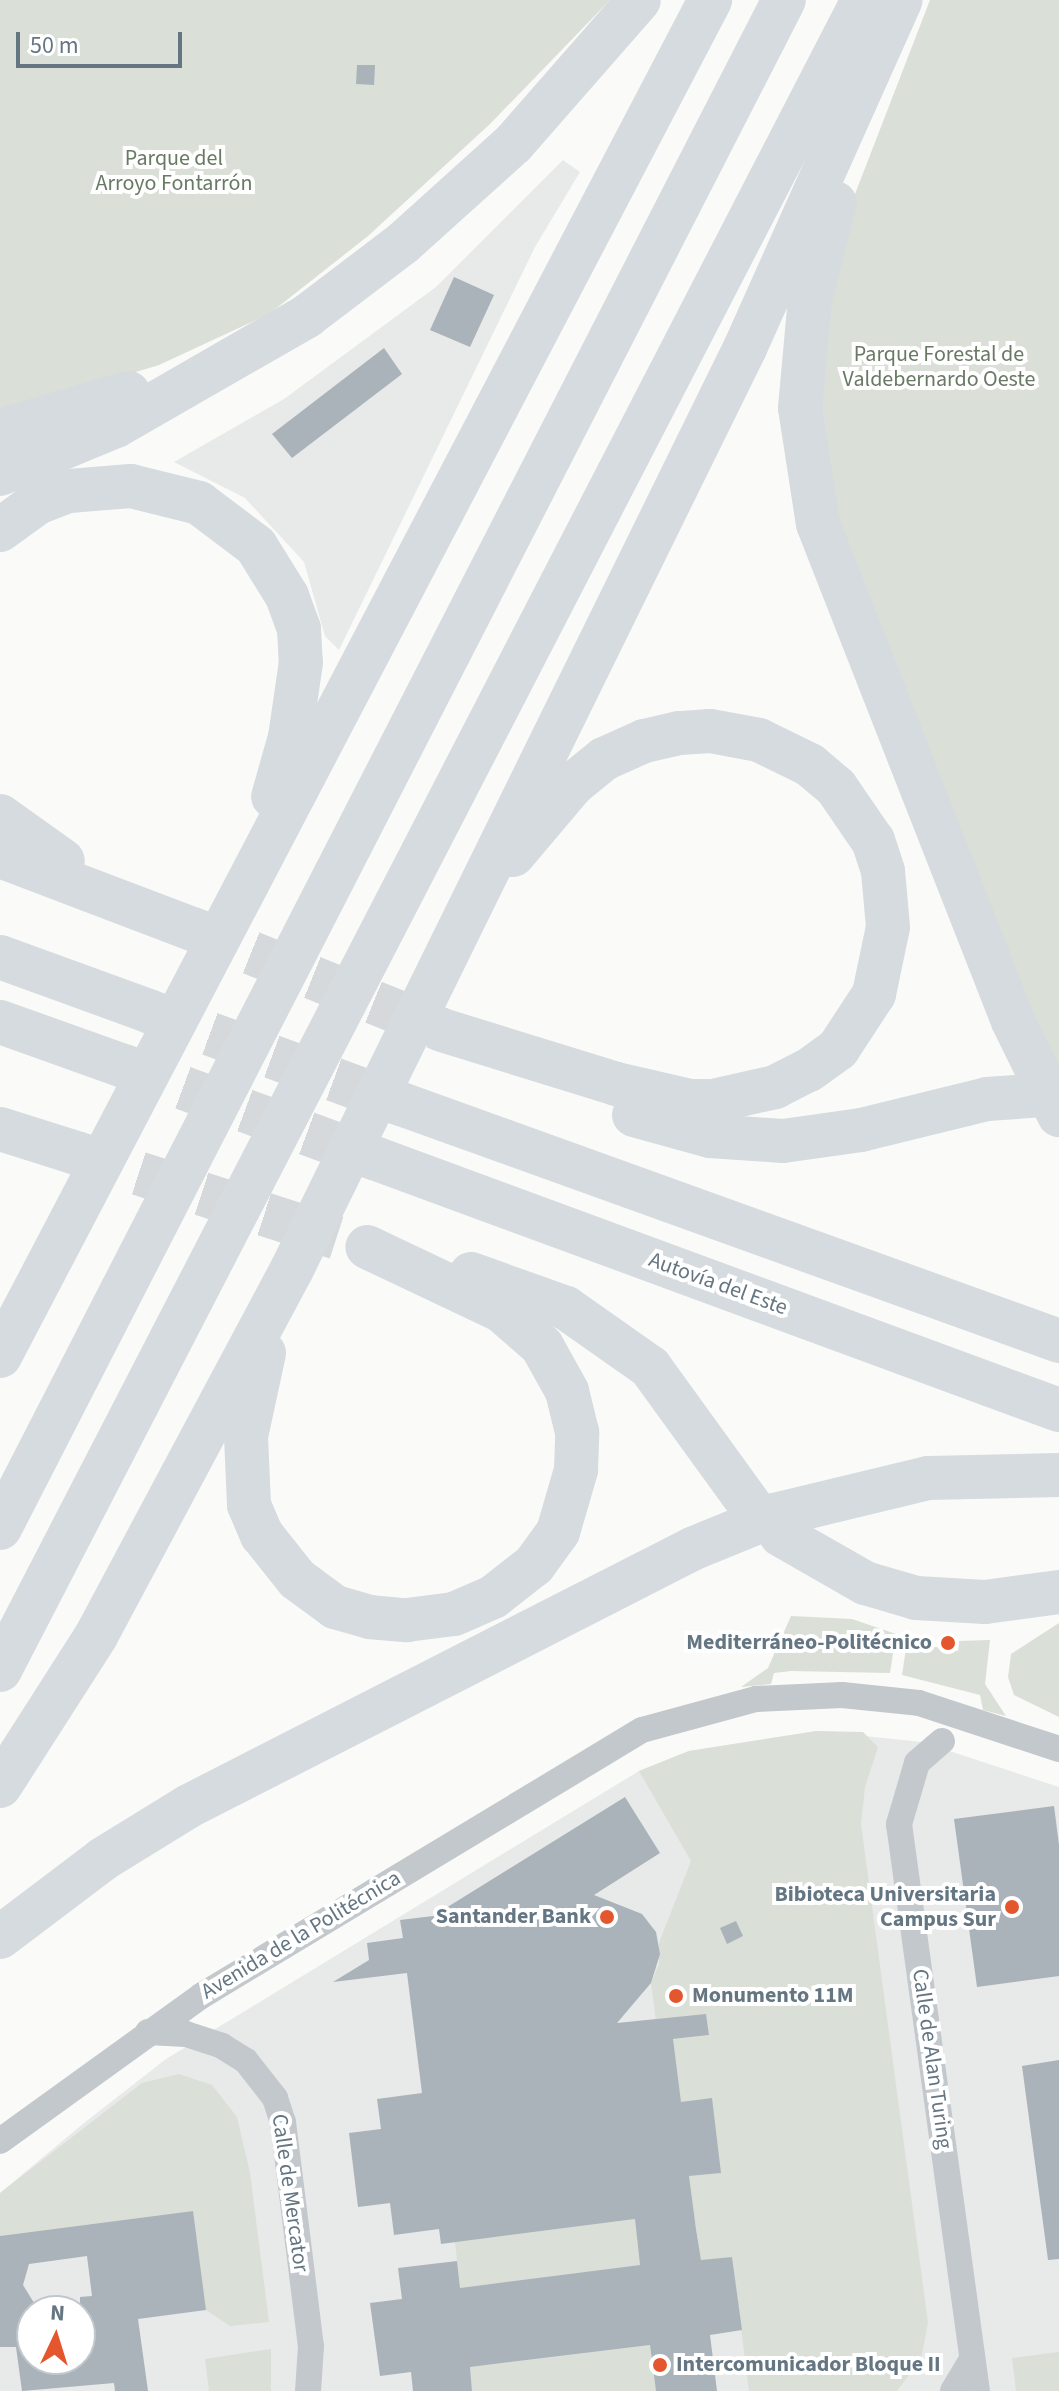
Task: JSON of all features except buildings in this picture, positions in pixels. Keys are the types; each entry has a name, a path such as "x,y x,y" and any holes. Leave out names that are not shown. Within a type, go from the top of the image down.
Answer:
{"highway":[{"path":"0,474 116,426 307,316 403,243 513,144 639,0"},
{"path":"0,1356 710,0"},
{"path":"0,1528 784,0"},
{"path":"0,1670 863,0"},
{"path":"0,1786 103,1624 292,1269 745,348 901,0"},
{"path":"913,0 825,235 810,298 800,408 808,480 832,567 1013,1021 1059,1115"},
{"path":"0,431 192,370 307,316"},
{"path":"0,530 37,503 69,491 131,486 199,503 256,546 291,607 301,662 268,845"},
{"path":"466,912 573,784 604,759 644,741 710,731 759,740 789,752 836,787 873,841 883,871 888,927 874,994 838,1049 775,1087 736,1097 690,1101 442,1030 628,1113 669,1127 746,1141 823,1138 987,1099 1059,1094"},
{"path":"0,816 53,856 173,921 0,856"},
{"path":"0,957 148,1011"},
{"path":"0,1022 121,1065"},
{"path":"404,1105 1059,1341"},
{"path":"0,1129 76,1153"},
{"name":"Autovía del Este","path":"377,1159 1059,1410"},
{"path":"0,1325 84,1197"},
{"path":"292,1269 259,1367 246,1436 249,1505 262,1535 297,1579 335,1607 369,1617 407,1620 454,1614 493,1597 534,1565 558,1532 576,1470 570,1405 542,1346 502,1311 352,1242 414,1255 507,1285 566,1308 615,1337 650,1367 766,1521 865,1583 916,1598 998,1602 1059,1592"},
{"path":"0,1937 103,1859 189,1806 692,1549 775,1515 838,1497 928,1478 1059,1475"}],"street":[{"name":"Avenida de la Politécnica","path":"0,2141 148,2032 612,1745 705,1710 756,1699 842,1695 919,1703 1059,1749"},
{"name":"Calle de Alan Turing","path":"942,1741 917,1763 899,1824 977,2391"},
{"name":"Calle de Mercator","path":"148,2032 186,2034 222,2046 246,2061 275,2098 283,2122 312,2383"},
{"path":"953,2391 972,2359"}],"shaded area":[{"path":"563,160 580,172 535,247 339,650 325,636 304,562 245,498 174,462 284,399 436,287"},
{"path":"817,1731 922,1742 1059,1787 1059,2391 0,2391 0,2193 166,2059 639,1771 689,1751"}],"green space":[{"name":"Parque del Arroyo Fontarrón","path":"0,0 610,0 490,124 368,236 269,314 159,365 0,413"},
{"name":"Parque Forestal de Valdebernardo Oeste","path":"930,0 1059,0 1059,1076 852,571 826,477 817,370 838,238"},
{"path":"791,1616 852,1619 896,1634 890,1673 791,1671 774,1673 771,1684 741,1687 768,1668"},
{"path":"1059,1623 1059,1717 1014,1695 1008,1677 1011,1654"},
{"path":"990,1640 985,1684 1006,1716 983,1710 980,1695 902,1675 907,1642 958,1651 959,1641"},
{"path":"817,1731 863,1732 878,1747 865,1787 861,1824 928,2323 921,2359 897,2391 749,2391 732,2257 701,2261 693,2208 689,2176 720,2173 681,2102 670,2040 709,2035 706,2015 656,2021 651,1983 659,1964 659,1943 691,1861 639,1771 689,1751"},
{"path":"179,2074 212,2085 237,2117 250,2173 269,2322 230,2326 206,2310 192,2211 0,2236 0,2193 142,2083"},
{"path":"635,2219 640,2265 460,2288 455,2242"},
{"path":"650,2345 656,2391 472,2391 470,2367"},
{"path":"271,2349 271,2391 209,2391 205,2359"},
{"path":"1059,2352 1059,2391 1016,2391 1012,2358"}],"tunnel":[{"path":"190,928 442,1030"},
{"path":"148,1011 404,1105"},
{"path":"121,1065 377,1159"},
{"path":"76,1153 337,1238"}],"place":[{"name":"Mediterráneo-Politécnico","path":"948,1643"},
{"name":"Bibioteca Universitaria Campus Sur","path":"1012,1907"},
{"name":"Santander Bank","path":"607,1917"},
{"name":"Monumento 11M","path":"676,1996"},
{"name":"Intercomunicador Bloque II","path":"660,2365"}]}
